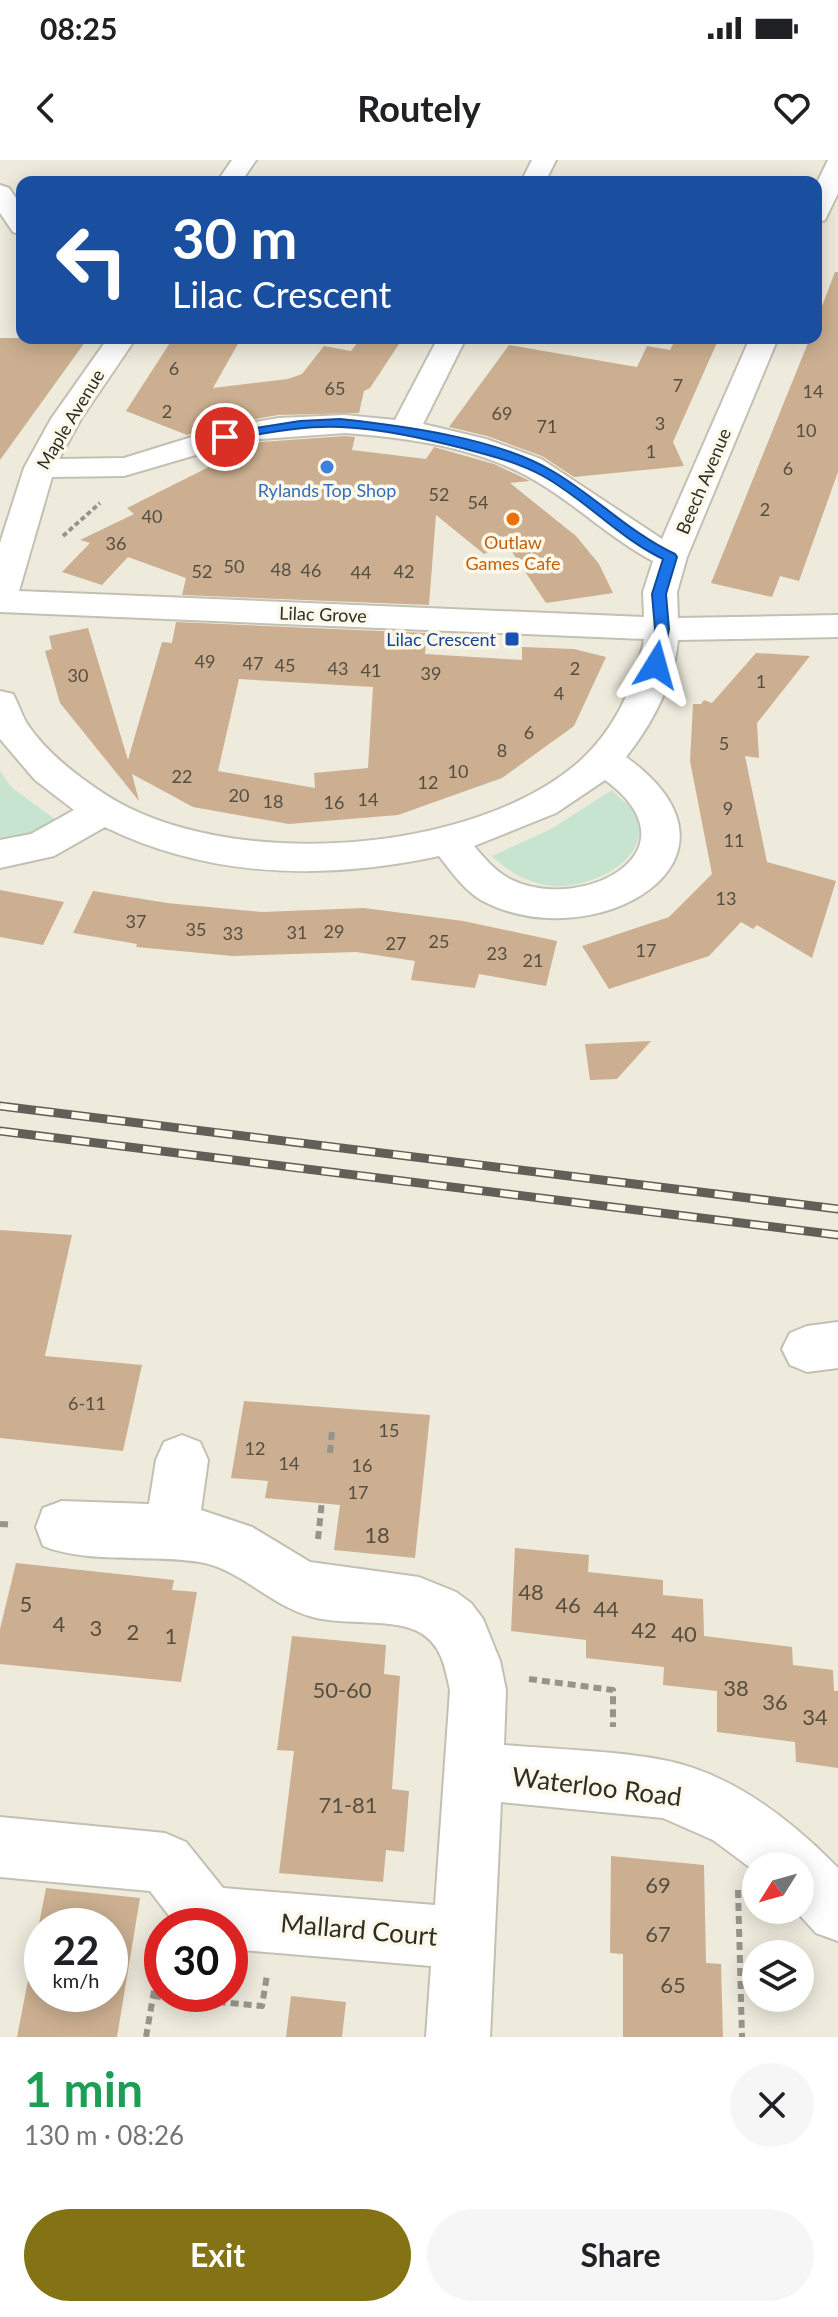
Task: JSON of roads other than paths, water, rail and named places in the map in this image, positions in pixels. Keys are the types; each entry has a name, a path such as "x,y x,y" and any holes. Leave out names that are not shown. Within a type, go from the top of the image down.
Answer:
{"street":[{"path":"822,201 838,163"},
{"path":"0,193 16,218"},
{"name":"Maple Avenue","path":"1,595 39,468 66,419 118,344"},
{"path":"405,430 449,344"},
{"name":"Beech Avenue","path":"662,629 659,594 671,557 761,344"},
{"path":"39,468 126,466 246,431 300,425 340,423 405,430 506,455 546,472 587,499 642,544 671,557"},
{"name":"Lilac Grove","path":"1,595 662,629 838,626"},
{"path":"1,707 42,765 66,788 102,812 197,847 303,860 356,857 448,840 528,812 573,785 604,760 643,697 656,665 662,629"},
{"path":"448,840 472,870 496,889 527,901 557,905 588,903 620,892 646,873 658,855 659,829 653,805 639,787 604,760"},
{"path":"0,854 40,846 102,812"},
{"path":"171,1534 182,1460"},
{"path":"62,1527 219,1540 312,1590 420,1602 443,1615 463,1637 475,1665 478,1690 458,2037"},
{"name":"Waterloo Road","path":"475,1771 612,1784 686,1795 711,1804 737,1820 777,1852"},
{"path":"0,1847 165,1863 178,1908"},
{"path":"814,1886 838,1911"},
{"name":"Mallard Court","path":"248,1925 274,1922 463,1938"}],"railway":[{"path":"0,1106 838,1209"},
{"path":"0,1131 838,1235"}],"place":[{"name":"Rylands Top Shop","path":"327,467"},
{"name":"Outlaw Games Cafe","path":"513,519"},
{"name":"Lilac Crescent","path":"512,639"}]}
